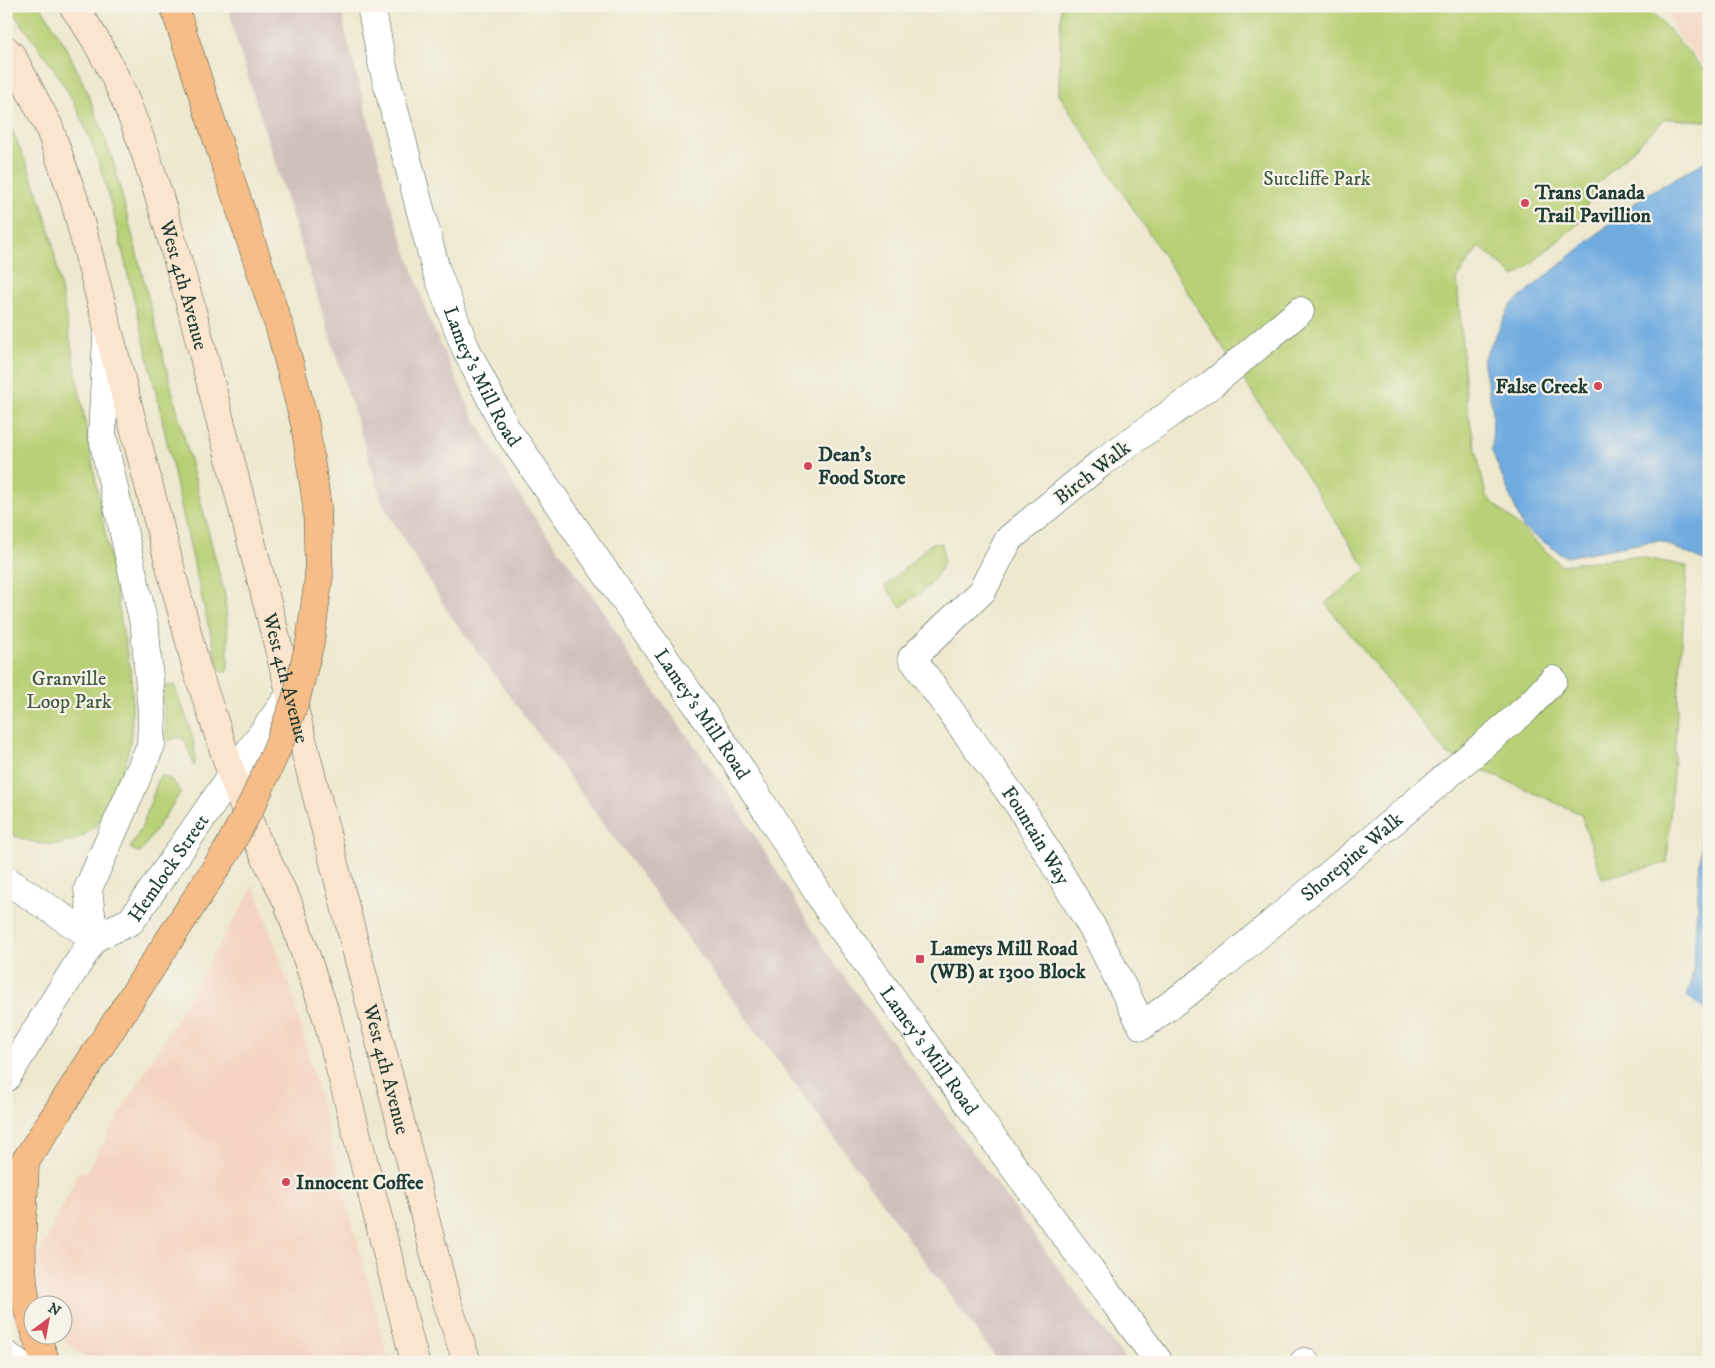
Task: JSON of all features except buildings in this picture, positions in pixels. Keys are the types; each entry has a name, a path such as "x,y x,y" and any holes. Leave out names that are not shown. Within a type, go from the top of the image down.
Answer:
{"highway":[{"path":"6,1190 226,851 254,800 276,752 296,699 310,642 319,576 317,506 305,424 281,332 174,6"},
{"path":"25,1296 22,1273 31,1151"},
{"path":"40,1346 46,1362"}],"main road":[{"name":"West 4th Avenue","path":"73,6 116,78 152,175 190,303 446,1299 467,1362"},
{"path":"6,50 12,56 49,127 75,202 198,670 232,775 255,836 288,903 327,1018 415,1362"}],"street":[{"name":"Lamey's Mill Road","path":"371,6 383,67 436,270 465,347 505,427 733,757 830,912 1013,1166 1159,1362"},
{"name":"Birch Walk","path":"912,658 982,591 1009,539 1101,463 1212,384 1300,311"},
{"path":"6,1078 94,938 88,889 151,745 152,721 145,629 102,434 108,323"},
{"name":"Fountain Way","path":"912,658 1021,808 1095,932 1142,1026"},
{"name":"Shorepine Walk","path":"1142,1026 1212,974 1525,710 1553,680"},
{"name":"Hemlock Street","path":"94,938 131,921 290,695"},
{"path":"6,880 94,938"},
{"path":"6,1355 17,1362"}],"shaded area":[{"path":"229,6 341,6 345,30 389,199 429,319 475,420 527,507 605,613 629,656 724,786 829,956 1127,1362 999,1362 448,612 384,507 234,33"},
{"path":"1666,6 1709,6 1709,71 1676,33"},
{"path":"254,886 291,990 389,1362 93,1362 71,1346 72,1296 40,1296 36,1274 36,1261 79,1171 85,1174"}],"green space":[{"path":"8,6 40,6 63,43 82,81 113,161 225,596 228,640 228,668 226,672 221,672 219,668 141,327 104,178 90,139 67,90"},
{"name":"Sutcliffe Park","path":"1061,6 1647,6 1709,75 1709,121 1665,119 1595,186 1579,223 1515,277 1479,246 1457,278 1467,408 1486,496 1561,565 1634,556 1687,566 1667,863 1602,878 1581,814 1447,754 1325,603 1367,570 1059,94"},
{"name":"Granville Loop Park","path":"6,118 32,178 52,240 131,675 130,745 120,778 100,820 79,838 56,844 43,844 31,841 6,831"},
{"path":"942,543 944,563 930,585 901,607 885,586 931,544"},
{"path":"174,685 192,736 195,757 194,766 185,740 178,737 166,742 166,723 161,687"},
{"path":"160,775 172,780 181,792 140,853 130,848 142,827"}],"water":[{"name":"False Creek","path":"1709,159 1709,567 1708,563 1659,540 1566,557 1523,528 1492,451 1493,413 1483,360 1511,305 1642,197"},
{"path":"1709,711 1709,1033 1687,998 1693,972"}],"pier":[{"path":"1685,996 1709,1012 1709,1036 1698,1029"}],"place":[{"name":"Trans Canada Trail Pavillion","path":"1525,203"},
{"name":"False Creek","path":"1598,386"},
{"name":"Dean's Food Store","path":"808,466"},
{"name":"Lameys Mill Road (WB) at 1300 Block","path":"920,959"},
{"name":"Innocent Coffee","path":"286,1182"}]}
